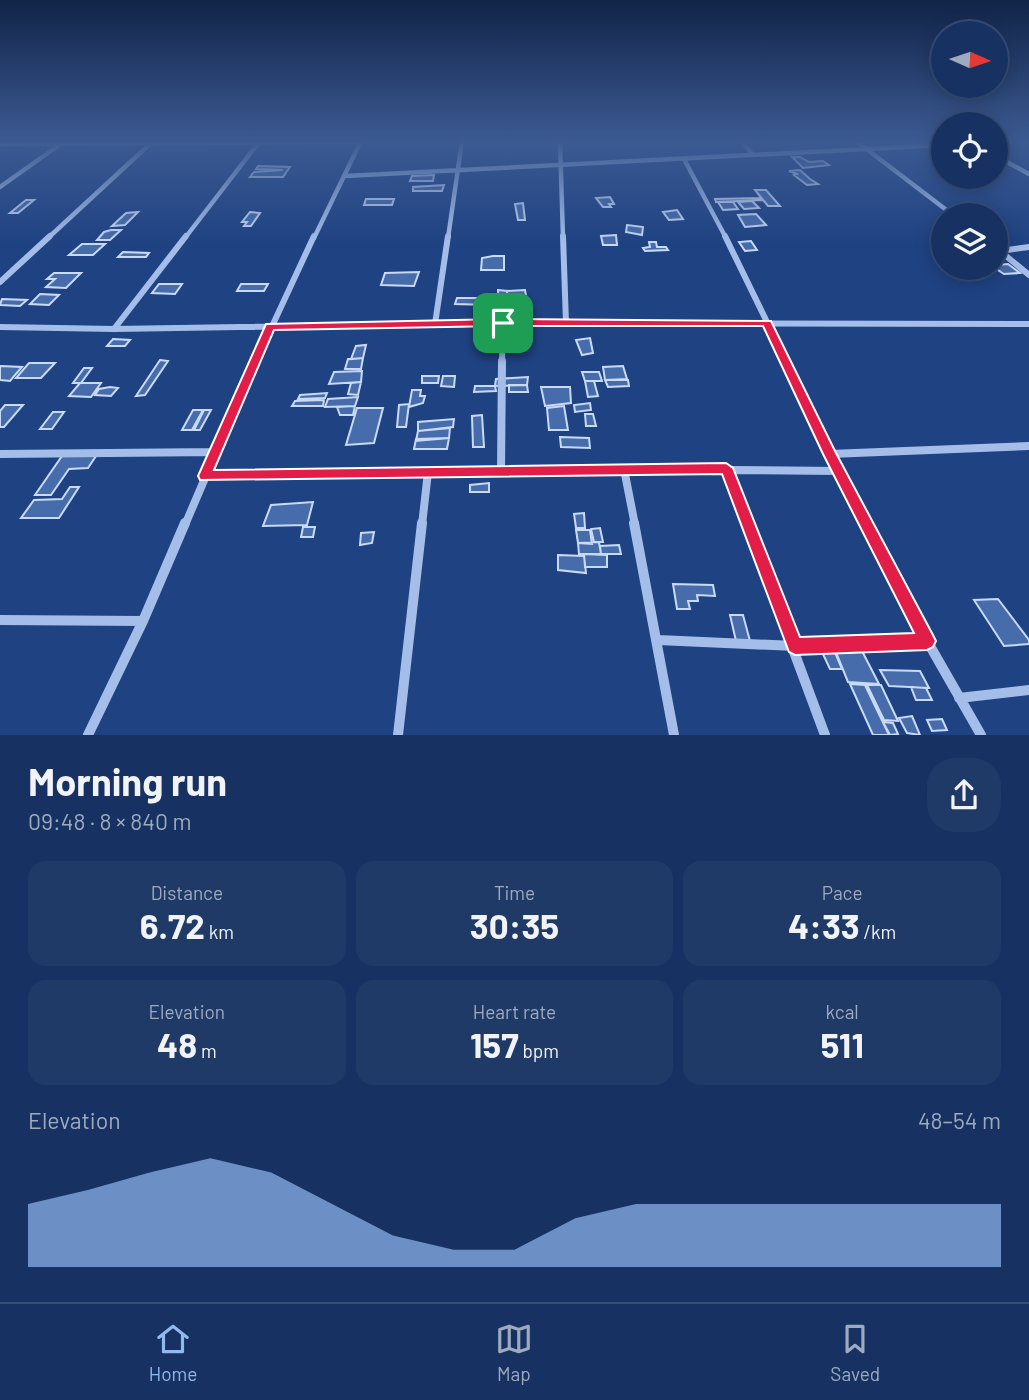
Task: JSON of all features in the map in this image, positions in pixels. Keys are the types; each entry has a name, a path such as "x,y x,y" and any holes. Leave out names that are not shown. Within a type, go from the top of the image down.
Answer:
{"street":[{"path":"0,187 17,175"},
{"path":"0,282 115,175"},
{"path":"114,328 233,175"},
{"path":"88,735 143,621 270,327 345,176 361,175"},
{"path":"435,324 455,175"},
{"path":"563,175 566,323"},
{"path":"692,175 830,454 927,641 981,735"},
{"path":"901,175 937,203"},
{"path":"1008,248 1029,247"},
{"path":"1008,257 1029,275"},
{"path":"0,327 270,327 503,323 1029,324"},
{"path":"501,470 503,323"},
{"path":"830,454 1029,446"},
{"path":"0,454 216,452"},
{"path":"205,476 726,468 839,471"},
{"path":"726,468 795,646 825,735"},
{"path":"624,469 674,735"},
{"path":"398,735 428,472"},
{"path":"0,620 143,621"},
{"path":"658,640 795,646 927,641"},
{"path":"959,698 1029,690"}],"building":[{"path":"251,175 284,175 283,177 250,177"},
{"path":"434,175 433,181 410,181 412,176"},
{"path":"794,175 806,175 818,184 807,185"},
{"path":"444,185 442,191 413,191 413,187"},
{"path":"755,190 766,190 780,206 768,206"},
{"path":"610,197 614,204 609,204 611,207 603,207 596,198"},
{"path":"366,199 394,199 392,205 364,205"},
{"path":"715,199 763,200 716,202"},
{"path":"26,200 34,200 18,213 10,213"},
{"path":"752,201 759,208 744,209 738,202"},
{"path":"718,202 733,202 738,209 723,210"},
{"path":"523,203 525,220 518,220 515,204"},
{"path":"677,210 683,219 669,220 663,212"},
{"path":"138,212 125,225 112,226 126,213"},
{"path":"250,212 260,213 251,226 244,226 247,222 242,222"},
{"path":"756,214 766,225 745,227 738,215"},
{"path":"627,225 643,227 642,235 626,232"},
{"path":"121,230 110,240 97,240 104,232"},
{"path":"616,235 617,245 603,245 601,236"},
{"path":"751,241 757,250 745,251 739,242"},
{"path":"649,242 656,242 657,247 666,247 668,250 645,251 643,248 650,247"},
{"path":"82,244 105,244 93,255 69,255"},
{"path":"123,252 149,253 146,257 118,257"},
{"path":"504,256 504,270 481,270 482,258"},
{"path":"1008,264 1020,273 1008,274"},
{"path":"419,272 414,286 381,285 385,273"},
{"path":"54,273 81,273 66,288 46,287 55,279 47,279"},
{"path":"159,284 182,284 175,294 152,293"},
{"path":"241,284 268,284 264,291 237,291"},
{"path":"498,290 507,291 507,303 498,304"},
{"path":"525,290 526,296 508,300 507,291"},
{"path":"40,294 59,295 49,305 30,304"},
{"path":"457,298 491,298 490,305 455,304"},
{"path":"2,299 27,300 20,306 0,305"},
{"path":"590,338 593,353 582,355 576,340"},
{"path":"113,339 130,340 125,346 107,346"},
{"path":"366,345 363,358 351,359 356,346"},
{"path":"363,358 361,369 345,369 348,359"},
{"path":"160,360 168,361 145,395 136,396"},
{"path":"29,363 55,363 41,378 16,378"},
{"path":"0,366 22,367 10,381 0,380"},
{"path":"623,366 627,379 605,380 603,367"},
{"path":"84,368 92,368 81,383 73,383"},
{"path":"362,371 361,382 329,384 334,372"},
{"path":"582,372 599,372 602,381 585,381"},
{"path":"422,376 439,376 438,383 422,383"},
{"path":"443,376 455,376 454,387 441,386"},
{"path":"528,377 527,385 495,386 496,379"},
{"path":"605,380 628,380 629,386 608,387"},
{"path":"585,381 594,381 598,396 588,397"},
{"path":"361,382 358,395 348,394 351,383"},
{"path":"80,383 101,383 91,397 69,396"},
{"path":"509,385 527,385 528,392 509,392"},
{"path":"475,386 495,386 496,391 474,392"},
{"path":"541,387 570,387 571,403 545,406"},
{"path":"118,388 111,396 95,395 99,389"},
{"path":"412,390 421,390 420,396 425,396 423,403 409,407"},
{"path":"327,393 325,398 298,399 300,395"},
{"path":"358,397 355,406 325,407 328,399"},
{"path":"324,400 323,406 292,406 295,401"},
{"path":"590,403 591,410 575,412 574,405"},
{"path":"409,404 406,427 397,427 399,405"},
{"path":"5,405 23,405 4,427 0,427 0,411"},
{"path":"355,406 353,415 340,415 337,407"},
{"path":"564,406 568,430 549,430 547,408"},
{"path":"357,408 383,408 374,443 346,445"},
{"path":"193,410 203,410 192,430 182,430"},
{"path":"204,410 211,410 200,430 194,430"},
{"path":"53,412 64,412 52,429 40,429"},
{"path":"585,414 593,414 596,426 586,426"},
{"path":"482,415 484,447 473,447 472,416"},
{"path":"454,419 453,427 418,431 418,422"},
{"path":"450,428 449,438 416,441 418,431"},
{"path":"560,437 589,438 590,448 561,447"},
{"path":"449,438 447,449 414,449 416,439"},
{"path":"62,456 96,456 88,468 69,469 51,495 35,495"},
{"path":"489,483 489,492 470,492 470,485"},
{"path":"70,487 79,487 59,518 21,518 34,500 62,499"},
{"path":"313,502 307,525 263,526 271,505"},
{"path":"584,513 585,528 576,528 574,514"},
{"path":"303,527 315,527 313,537 301,537"},
{"path":"600,528 603,542 594,542 591,529"},
{"path":"576,530 590,530 592,544 578,543"},
{"path":"374,532 372,543 360,545 361,533"},
{"path":"599,542 601,554 579,554 578,543"},
{"path":"619,545 621,554 601,554 600,546"},
{"path":"584,554 607,555 607,567 585,567"},
{"path":"558,555 584,556 586,573 558,570"},
{"path":"673,584 713,585 715,596 697,595 698,601 688,601 690,609 677,609"},
{"path":"998,599 1029,640 1029,644 1004,646 974,600"},
{"path":"730,615 743,615 750,641 736,641"},
{"path":"861,649 879,684 848,682 835,650"},
{"path":"834,650 842,669 830,669 822,652"},
{"path":"880,670 920,671 929,688 889,686"},
{"path":"850,684 865,685 889,735 873,735"},
{"path":"867,685 881,685 898,721 884,720"},
{"path":"911,687 926,688 932,700 916,700"},
{"path":"912,716 920,735 907,733 899,718"},
{"path":"942,719 947,730 932,731 927,720"},
{"path":"883,722 893,723 898,734 890,735"}],"route":[{"path":"503,323 767,323 830,454 927,641 795,646 726,468 205,476 270,327 503,323"}]}
